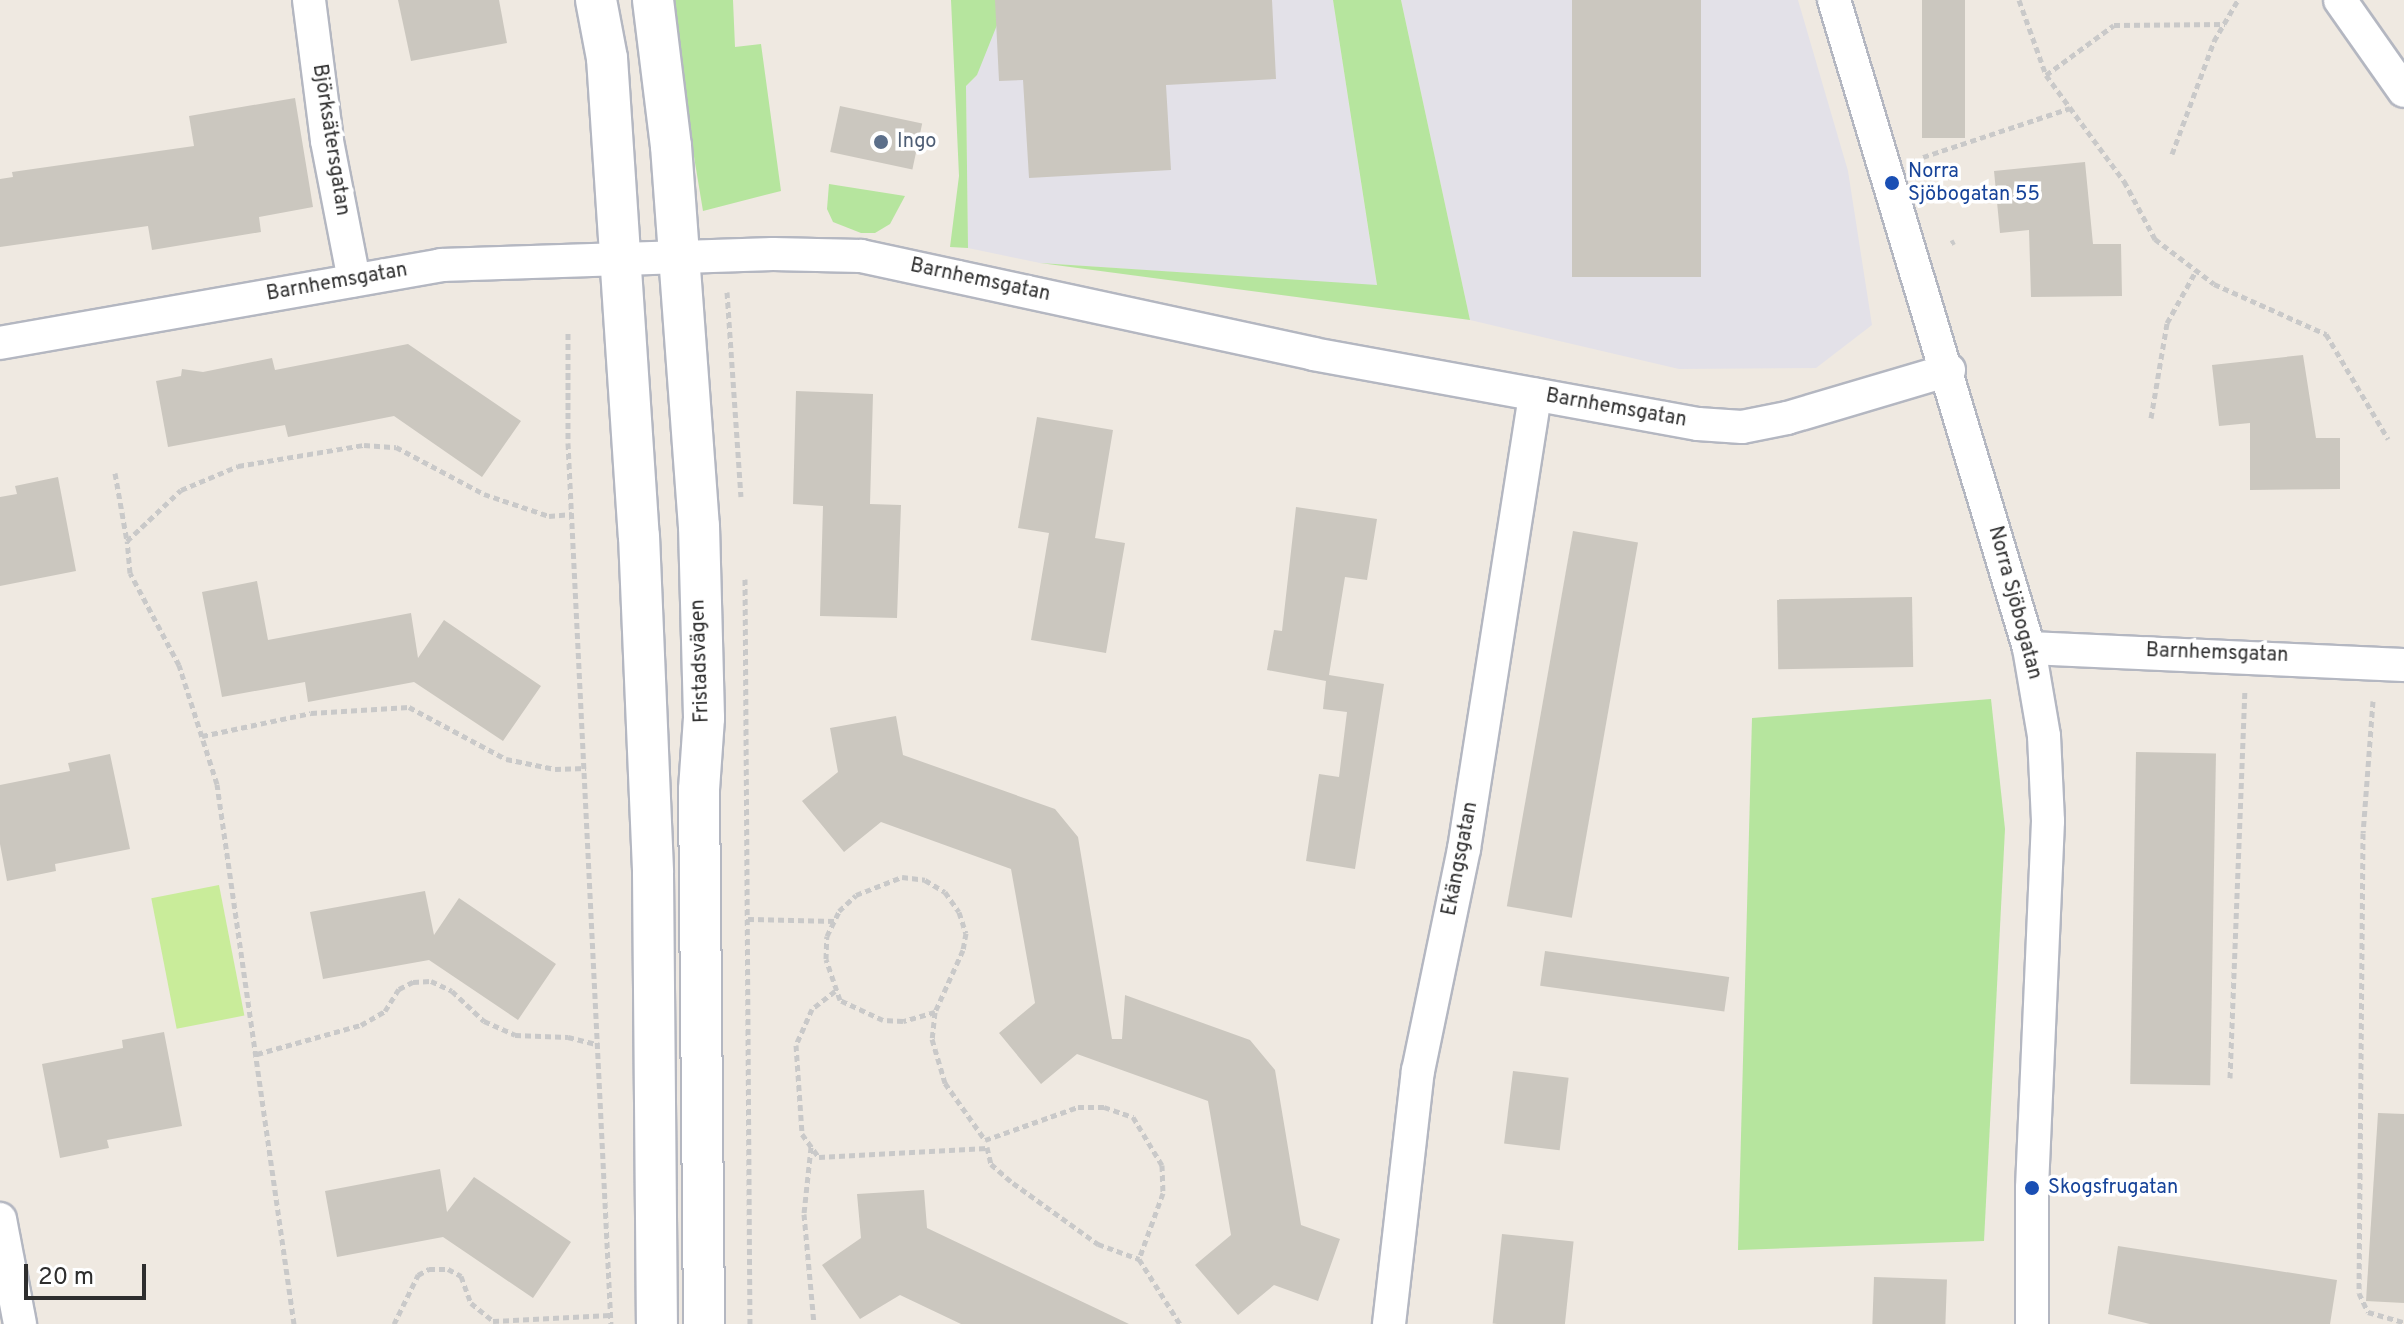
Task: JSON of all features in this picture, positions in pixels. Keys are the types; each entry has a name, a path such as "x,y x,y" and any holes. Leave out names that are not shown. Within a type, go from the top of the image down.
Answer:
{"street":[{"name":"Björksätersgatan","path":"309,0 327,141 354,280"},
{"path":"596,0 607,58 639,536 653,873 657,1324"},
{"name":"Fristadsvägen","path":"653,0 680,257 699,526 704,718 699,790 704,876 704,1324"},
{"name":"Norra Sjöbogatan","path":"1834,0 1949,370 2029,648 2044,736 2048,821 2032,1324"},
{"path":"2340,0 2404,91"},
{"name":"Barnhemsgatan","path":"0,343 441,265 621,257 861,256 1313,354 1535,395 1742,427 1893,390 1949,370"},
{"name":"Ekängsgatan","path":"1389,1324 1418,1071 1464,849 1535,395"},
{"name":"Barnhemsgatan","path":"2029,648 2390,663"},
{"path":"0,1219 20,1324"}],"path":[{"path":"2019,0 2046,75 2124,181 2155,239 2214,284 2326,334 2388,439"},
{"path":"2172,154 2179,125 2238,0"},
{"path":"2046,75 2114,25 2225,24"},
{"path":"1923,157 2070,108"},
{"path":"2151,418 2167,323 2196,271"},
{"path":"568,333 572,514 611,1324"},
{"path":"731,335 742,504"},
{"path":"127,541 181,490 238,466 364,445 396,447 484,494 549,516 572,514"},
{"path":"115,473 130,573 179,665 217,784 294,1324"},
{"path":"744,564 750,1324"},
{"path":"2230,1078 2246,655"},
{"path":"2390,663 2363,833 2359,1293 2368,1312 2404,1322"},
{"path":"202,736 311,713 409,707 506,759 555,769 586,768"},
{"path":"935,1012 903,1021 883,1020 859,1012 835,991 826,959 834,921 856,895 879,882 902,877 925,880 945,892 966,933 935,1012 932,1039 945,1083 985,1140 991,1164 1098,1244 1139,1259 1180,1324"},
{"path":"748,919 834,921"},
{"path":"257,1054 361,1025 385,1011 399,989 413,982 431,981 452,991 484,1021 515,1035 568,1037 599,1045"},
{"path":"835,991 812,1009 796,1045 802,1134 819,1157 987,1148"},
{"path":"985,1140 1078,1107 1104,1107 1133,1117 1162,1165 1163,1193 1139,1259"},
{"path":"811,1146 804,1214 814,1324"},
{"path":"394,1324 418,1275 429,1269 448,1269 461,1276 471,1303 493,1321 610,1315"}],"shaded area":[{"path":"998,0 1333,0 1377,286 1040,263 968,248 966,86 977,75"},
{"path":"1401,0 1798,0 1848,171 1872,325 1816,368 1679,369 1470,320"}],"green space":[{"path":"668,0 733,0 735,47 761,44 781,191 703,211"},
{"path":"951,0 998,0 999,20 977,75 966,86 968,248 950,247 959,176"},
{"path":"1333,0 1401,0 1470,320 1040,263 1377,285"},
{"path":"829,184 905,196 890,224 875,233 861,233 833,222 827,209"},
{"path":"1991,699 2005,829 1984,1241 1738,1250 1752,718"},
{"path":"219,885 244,1016 177,1029 151,898"}],"building":[{"path":"398,0 499,0 507,43 411,61"},
{"path":"995,0 1272,0 1276,79 1166,85 1171,170 1029,178 1023,80 999,81"},
{"path":"1572,0 1701,0 1701,277 1572,277"},
{"path":"1922,0 1965,0 1965,138 1922,138"},
{"path":"295,98 313,207 259,217 261,232 152,250 148,226 0,247 0,179 13,177 12,172 194,146 189,116"},
{"path":"840,106 922,123 912,169 830,152"},
{"path":"2085,162 2093,244 2121,244 2122,296 2031,297 2029,230 2000,233 1994,171"},
{"path":"408,344 521,421 482,477 394,416 288,437 285,425 168,447 156,381 181,376 182,369 203,372 272,358 275,370"},
{"path":"2303,355 2316,438 2340,438 2340,489 2250,490 2250,423 2219,426 2212,365"},
{"path":"796,391 873,394 870,504 901,505 897,618 820,616 823,506 793,504"},
{"path":"1037,417 1113,430 1095,538 1125,543 1106,653 1031,640 1049,533 1018,528"},
{"path":"58,477 76,571 0,586 0,497 17,494 15,486"},
{"path":"1296,507 1377,519 1367,580 1345,577 1329,675 1384,684 1355,869 1306,861 1319,774 1339,777 1347,712 1323,709 1326,681 1267,670 1274,630 1282,631"},
{"path":"1573,531 1638,542 1572,918 1507,906"},
{"path":"257,581 268,640 411,613 418,658 444,620 541,686 503,741 414,682 308,702 305,682 222,697 202,592"},
{"path":"1912,597 1913,667 1778,669 1777,599"},
{"path":"896,716 903,755 1055,809 1078,837 1112,1039 1122,1039 1125,995 1250,1040 1275,1070 1301,1225 1340,1239 1318,1301 1274,1285 1238,1315 1195,1265 1231,1235 1208,1101 1077,1054 1041,1084 999,1033 1035,1003 1011,869 881,822 844,852 802,801 838,772 830,728"},
{"path":"2136,752 2216,753 2210,1085 2130,1084"},
{"path":"110,754 130,849 55,864 56,871 7,881 0,844 0,785 70,771 68,763"},
{"path":"425,891 434,935 459,898 556,964 518,1020 429,960 323,979 310,912"},
{"path":"1545,951 1729,977 1724,1012 1540,986"},
{"path":"164,1032 182,1126 107,1140 109,1148 60,1158 42,1064 123,1048 122,1040"},
{"path":"1513,1071 1569,1078 1560,1150 1504,1143"},
{"path":"2378,1113 2404,1114 2404,1303 2366,1301"},
{"path":"440,1169 447,1212 474,1177 571,1242 533,1298 443,1237 337,1257 325,1191"},
{"path":"924,1190 927,1228 1129,1324 961,1324 900,1295 860,1319 822,1265 861,1238 857,1194"},
{"path":"1502,1234 1574,1242 1565,1324 1493,1324"},
{"path":"2118,1246 2337,1280 2330,1324 2150,1324 2108,1314"},
{"path":"1874,1277 1947,1280 1945,1324 1872,1324"}],"place":[{"name":"Ingo","path":"881,142"},
{"name":"Norra Sjöbogatan 55","path":"1892,183"},
{"name":"Skogsfrugatan","path":"2032,1188"}]}
